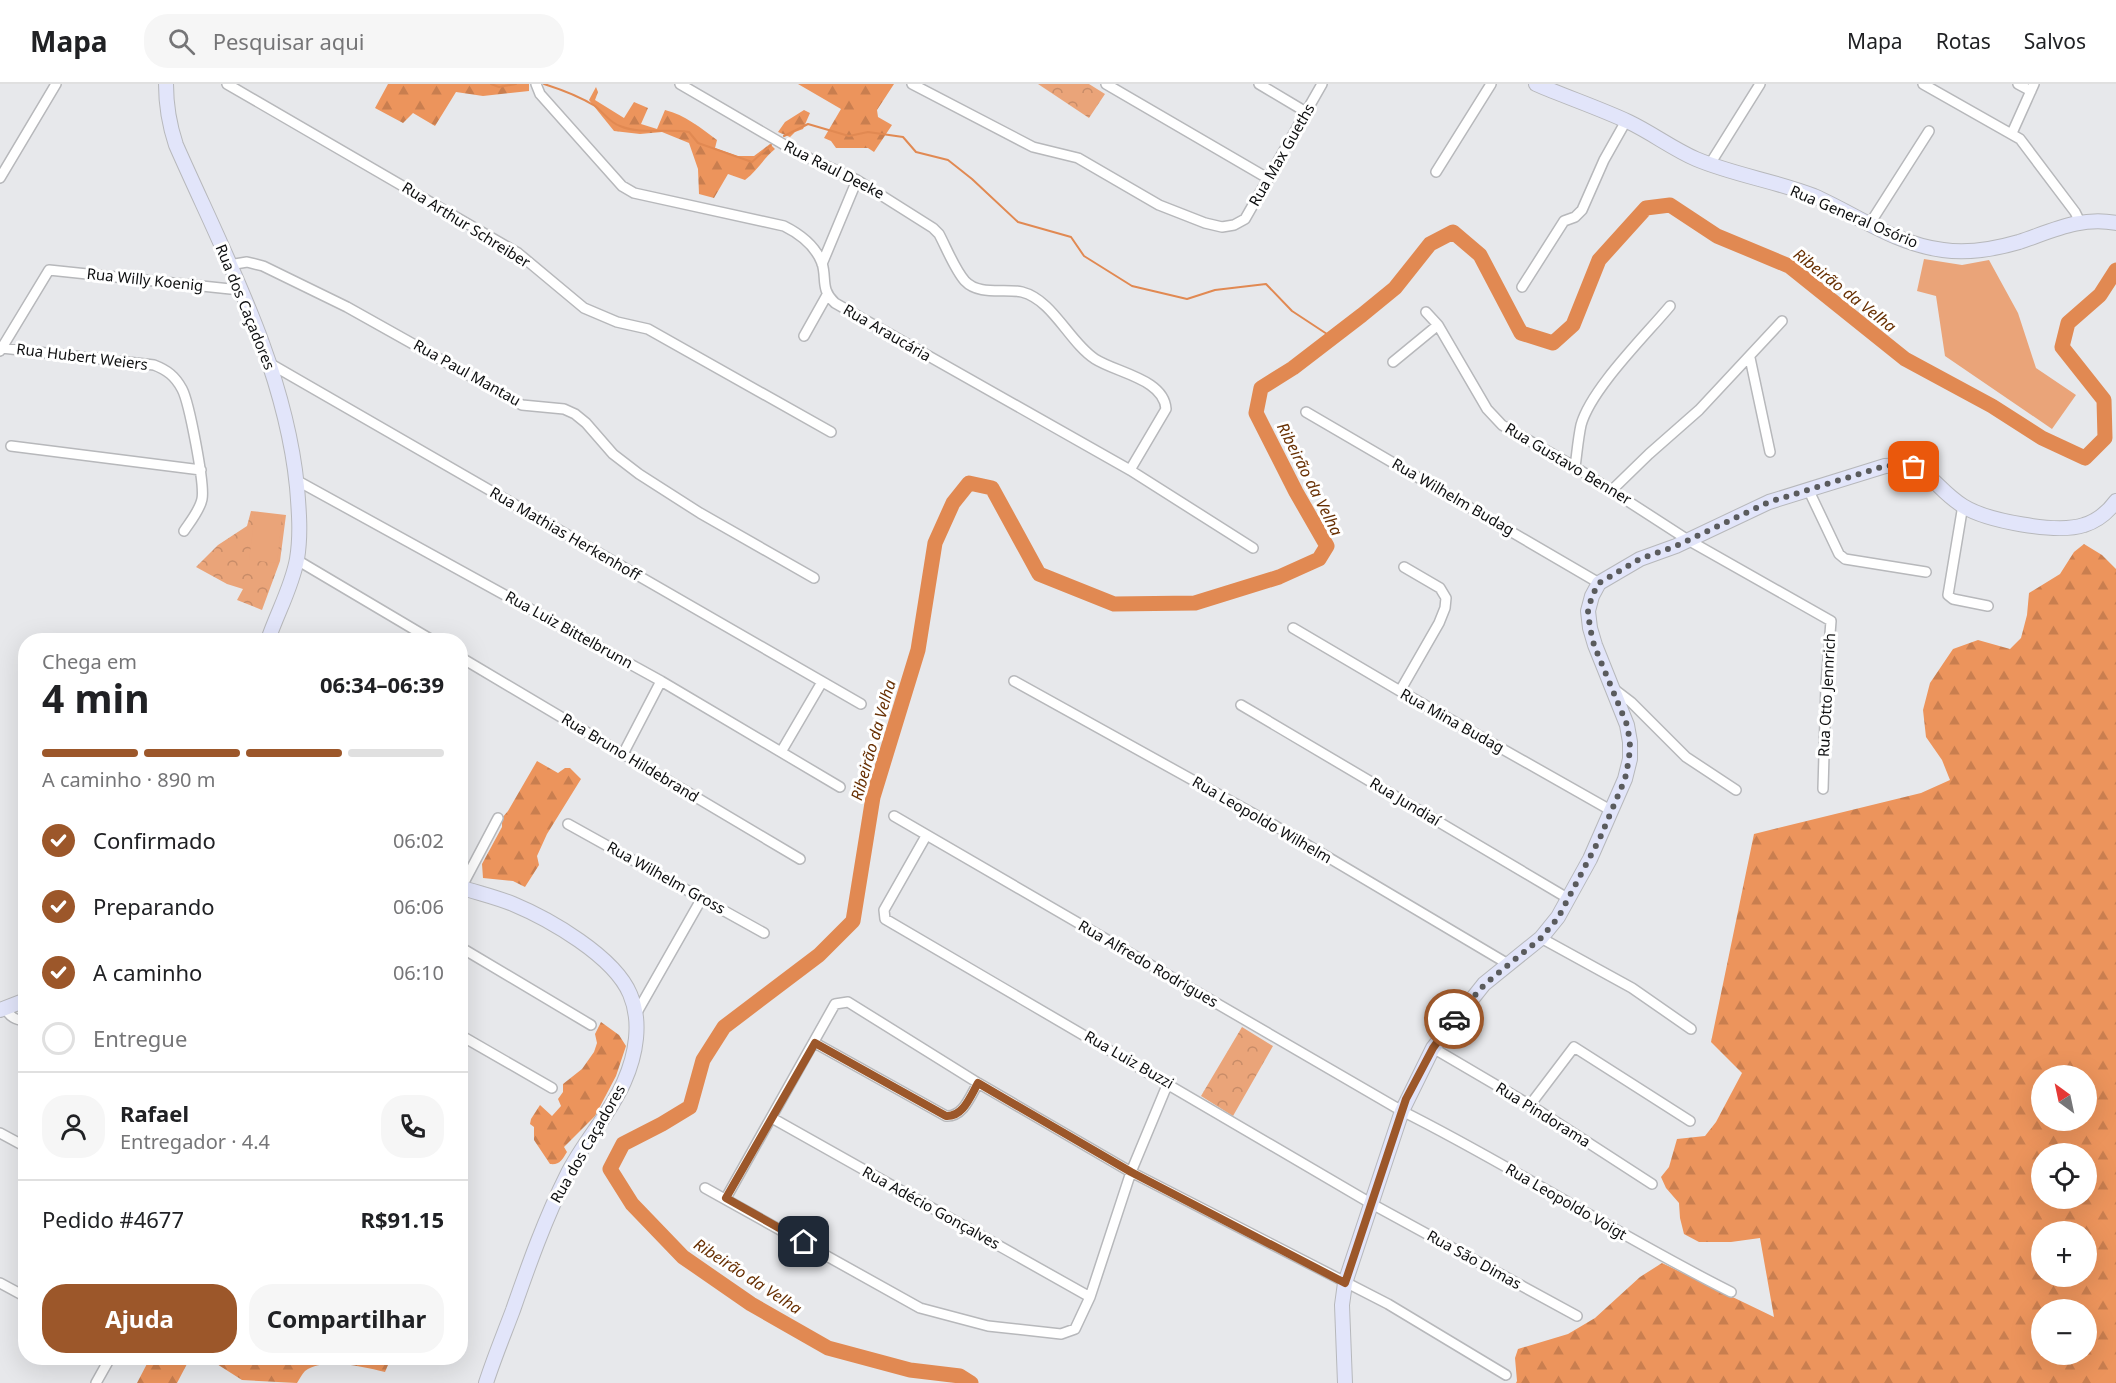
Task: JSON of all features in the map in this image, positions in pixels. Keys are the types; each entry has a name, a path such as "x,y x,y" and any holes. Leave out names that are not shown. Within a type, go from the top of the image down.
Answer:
{"main road":[{"name":"Rua dos Caçadores","path":"166,84 169,123 176,145 240,290 269,363 293,454 299,522 297,560 271,633"},
{"name":"Rua General Osório","path":"1536,84 1626,121 1672,147 1710,164 1801,191 1869,225 1908,242 1929,248 1963,252 1999,247 2080,222 2100,220 2116,223"},
{"path":"1345,1383 1342,1305 1345,1283 1402,1111 1433,1048 1485,984 1541,938 1558,918 1612,811 1625,779 1630,742 1627,725 1594,645 1590,628 1588,611 1599,583 1640,559 1688,540 1754,508 1885,466 1914,467 1963,505 1993,519 2058,528 2084,525 2110,509 2116,501"},
{"name":"Rua dos Caçadores","path":"468,890 513,904 550,922 577,939 622,980 630,993 636,1014 636,1046 624,1083 568,1172 544,1221 486,1383"},
{"path":"3,1009 18,1003"}],"street":[{"path":"0,178 56,84"},
{"name":"Rua Arthur Schreiber","path":"227,84 518,253 584,308 617,322 648,329 831,432"},
{"name":"Rua Araucária","path":"536,84 544,99 622,186 634,193 784,226 798,233 813,246 822,264 827,295 847,311 1130,470 1253,548"},
{"name":"Rua Raul Deeke","path":"680,84 800,154 857,180 933,228 939,234 965,281 973,287 982,290 1013,290 1035,297 1084,352 1099,362 1150,384 1160,392 1166,401 1166,409 1130,470"},
{"name":"Rua Max Gueths","path":"912,84 1033,147 1078,158 1159,205 1205,223 1222,227 1234,225 1245,219 1322,84"},
{"path":"1106,84 1269,179"},
{"path":"1259,84 1306,112"},
{"path":"1436,172 1491,84"},
{"path":"1710,164 1760,84"},
{"path":"1923,84 2020,139 2075,212 2080,222"},
{"path":"2012,133 2033,88 2018,84"},
{"path":"1522,287 1564,221 1575,217 1582,210 1604,160 1626,121"},
{"path":"1869,225 1929,131"},
{"path":"822,264 857,180"},
{"name":"Rua Paul Mantau","path":"229,265 247,262 263,266 348,307 522,405 564,409 575,414 613,454 639,474 700,513 814,578"},
{"name":"Rua Willy Koenig","path":"1,350 49,270 240,290"},
{"path":"804,336 827,295"},
{"path":"1575,467 1581,426 1587,411 1602,387 1670,306"},
{"name":"Rua Gustavo Benner","path":"1426,312 1438,325 1494,419 1612,490 1688,540"},
{"path":"1612,490 1699,410 1750,358 1782,321"},
{"path":"1392,362 1438,325"},
{"name":"Rua Hubert Weiers","path":"1,350 154,365 166,370 176,379 184,392 201,470 203,492 202,502 184,531"},
{"path":"1750,358 1770,452"},
{"name":"Rua Mathias Herkenhoff","path":"269,363 861,705"},
{"name":"Rua Wilhelm Budag","path":"1306,412 1599,583"},
{"path":"11,446 201,470"},
{"name":"Rua Luiz Bittelbrunn","path":"296,480 661,681 840,787"},
{"path":"1809,490 1839,554 1845,559 1926,572"},
{"path":"1963,505 1948,595 1953,599 1988,606"},
{"name":"Rua Otto Jennrich","path":"1688,540 1831,621 1823,789"},
{"path":"297,560 420,633"},
{"path":"1400,692 1439,623 1446,598 1440,588 1404,567"},
{"name":"Rua Mina Budag","path":"1293,628 1400,692 1612,811"},
{"name":"Rua Bruno Hildebrand","path":"468,662 800,859"},
{"path":"623,754 661,681"},
{"name":"Rua Leopoldo Wilhelm","path":"1014,681 1272,824 1508,964"},
{"path":"781,752 822,682"},
{"path":"1612,688 1631,702 1686,757 1736,790"},
{"name":"Rua Jundiaí","path":"1241,705 1569,898"},
{"name":"Rua Alfredo Rodrigues","path":"894,816 1402,1111"},
{"path":"468,875 498,818"},
{"name":"Rua Wilhelm Gross","path":"568,824 764,933"},
{"name":"Rua Luiz Buzzi","path":"926,836 884,910 885,919 1372,1204"},
{"path":"636,1014 702,898"},
{"path":"1541,938 1632,988 1691,1029"},
{"path":"468,952 591,1025"},
{"path":"726,1198 835,1004 848,1002 978,1083 1131,1172 1388,1304 1506,1375"},
{"path":"3,1009 13,1018 18,1019"},
{"path":"468,1040 552,1088"},
{"path":"815,1043 946,1116 953,1117 961,1112 978,1083"},
{"path":"1530,1105 1574,1047 1690,1121"},
{"name":"Rua Pindorama","path":"1433,1048 1530,1105 1652,1184"},
{"path":"705,1188 920,1308 988,1326 1069,1333 1075,1329 1090,1297 1131,1172 1168,1083"},
{"name":"Rua Leopoldo Voigt","path":"1402,1111 1457,1138 1640,1245 1731,1292"},
{"name":"Rua Adécio Gonçalves","path":"772,1118 1090,1297"},
{"path":"0,1133 18,1143"},
{"name":"Rua São Dimas","path":"1372,1204 1576,1316"},
{"path":"0,1283 18,1293"},
{"path":"96,1383 106,1365"}],"green space":[{"path":"388,84 529,84 529,91 483,96 456,92 435,126 413,113 403,123 375,108"},
{"path":"798,84 894,84 877,110 878,117 892,125 874,152 868,148 836,148 831,141 824,138 841,109"},
{"path":"1038,84 1089,84 1105,94 1089,118"},
{"path":"596,87 598,92 595,100 624,118 634,102 648,108 641,124 657,129 665,110 686,119 717,140 715,148 737,156 754,156 770,144 775,149 745,180 728,174 714,198 699,194 698,169 689,143 662,132 640,134 614,131 589,100"},
{"path":"804,110 810,113 803,129 790,137 778,132 785,122"},
{"path":"1924,259 1962,265 1989,260 2018,313 2036,368 2076,395 2052,429 1945,356 1936,296 1917,291"},
{"path":"251,511 286,515 280,561 262,610 237,600 243,589 227,584 196,567 218,545 247,526"},
{"path":"255,514 282,517 277,563 249,560"},
{"path":"2084,544 2102,555 2116,569 2116,1383 1516,1383 1515,1358 1518,1349 1568,1334 1595,1318 1640,1277 1662,1263 1774,1317 1760,1238 1731,1242 1699,1242 1684,1234 1679,1203 1666,1188 1661,1177 1669,1167 1677,1139 1705,1136 1716,1122 1742,1073 1711,1042 1754,834 1921,793 1950,780 1942,760 1926,737 1923,710 1930,683 1953,649 1978,640 2010,649 2021,638 2027,615 2029,593 2060,574 2074,552"},
{"path":"537,761 558,773 565,768 570,768 581,779 547,834 537,856 539,865 525,887 513,881 483,878 482,864 502,827 502,818"},
{"path":"601,1022 619,1035 626,1046 616,1076 595,1116 564,1147 567,1152 560,1161 550,1164 534,1140 534,1127 530,1124 531,1119 540,1105 552,1116 561,1106 558,1099 563,1092 563,1084 582,1069 594,1052 597,1043 595,1034"},
{"path":"1242,1027 1273,1046 1233,1116 1201,1096"},
{"path":"146,1365 186,1365 177,1383 137,1383"},
{"path":"218,1365 323,1365 305,1371 297,1383 242,1380"},
{"path":"350,1365 388,1365 385,1372"}],"waterway":[{"path":"491,84 499,87 516,84"},
{"path":"544,84 589,102 613,122 628,129 689,132 698,143 752,162 771,145"},
{"path":"784,136 808,124 849,136 868,132 903,137 916,152 948,160 1018,222 1071,237 1084,256 1132,286 1187,299 1215,290 1266,284 1292,311 1333,338"},
{"name":"Ribeirão da Velha","path":"971,1383 960,1376 910,1370 828,1348 751,1304 683,1257 632,1204 610,1169 623,1144 690,1107 703,1060 724,1027 819,955 853,921 873,797 918,650 935,543 953,503 969,483 992,488 1039,574 1114,604 1195,603 1279,577 1319,559 1327,546 1296,492 1256,413 1261,388 1293,368 1362,315 1395,288 1430,244 1453,232 1480,255 1521,333 1553,343 1573,325 1599,260 1646,208 1670,205 1717,236 1789,266 1905,359 1992,406 2042,438 2085,458 2105,438 2104,400 2062,347 2068,323 2100,295 2116,270"}],"way so far":[{"path":"1454,1019 1485,984 1541,938 1558,918 1600,838 1625,779 1630,742 1627,725 1594,645 1590,628 1588,611 1599,583 1640,559 1676,546 1769,502 1885,466 1914,467"}],"route":[{"path":"804,1242 726,1198 815,1043 946,1116 953,1117 961,1112 978,1083 1131,1172 1345,1283 1406,1099 1437,1041 1454,1019"}]}
